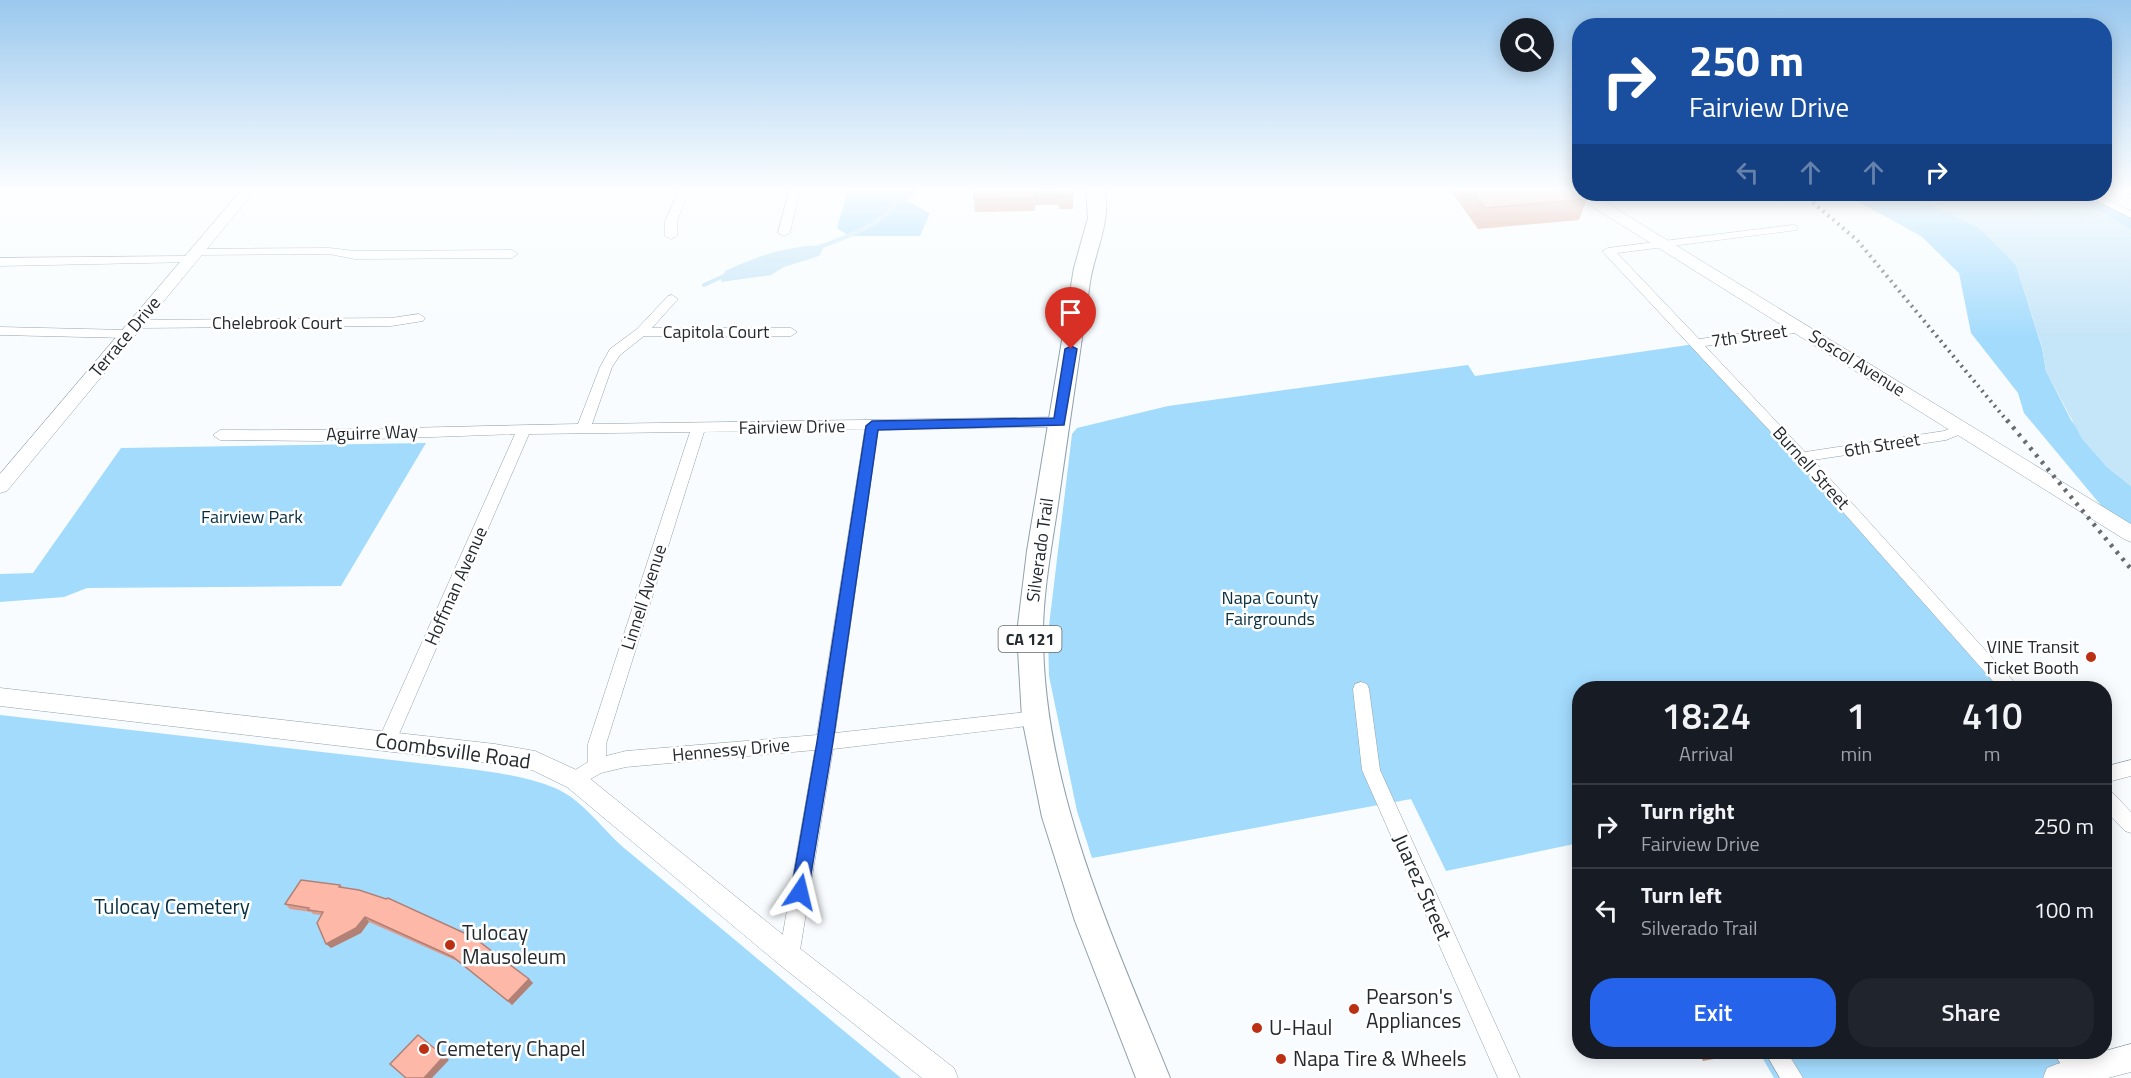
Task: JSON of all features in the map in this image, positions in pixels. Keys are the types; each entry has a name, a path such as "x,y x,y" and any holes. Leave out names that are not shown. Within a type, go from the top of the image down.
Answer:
{"main road":[{"name":"Silverado Trail","path":"1093,238 1083,268 1039,551 1030,633 1036,718 1057,817 1073,867 1091,921 1153,1078"},
{"name":"Soscol Avenue","path":"1652,238 1802,328 2131,534"}],"street":[{"name":"Terrace Drive","path":"0,486 207,238"},
{"path":"1663,245 1714,238"},
{"name":"Burnell Street","path":"1663,245 1608,251 1802,457 2003,681"},
{"path":"0,262 329,251 355,255 512,254"},
{"path":"583,430 606,367 615,352 641,332 672,299"},
{"name":"Chelebrook Court","path":"0,331 391,322 419,318"},
{"name":"7th Street","path":"1695,344 1802,328"},
{"name":"Capitola Court","path":"641,332 791,332"},
{"name":"Fairview Drive","path":"524,430 1060,422"},
{"path":"789,956 825,742 872,426"},
{"name":"Linnell Avenue","path":"597,766 597,744 698,429"},
{"name":"6th Street","path":"1802,457 1946,435 1961,429"},
{"name":"Aguirre Way","path":"220,435 320,436 426,431 524,430"},
{"name":"Hoffman Avenue","path":"387,741 524,430"},
{"name":"Juarez Street","path":"1361,689 1371,770 1509,1078"},
{"name":"Coombsville Road","path":"0,697 495,754 535,762 575,780 789,956 944,1078"},
{"name":"Hennessy Drive","path":"575,780 597,766 626,759 825,742 1036,718"},
{"path":"2112,773 2131,768"},
{"path":"2112,805 2131,825"},
{"path":"2066,1067 2131,1058"},
{"path":"1780,1059 1792,1078"}],"green space":[{"path":"1923,238 1991,238 2016,265 2042,348 2046,371 2071,420 2106,466 2131,486 2131,526 2104,509 2024,413 2018,393 1971,333 1959,273"},
{"name":"Napa County Fairgrounds","path":"1695,344 2003,681 1572,681 1572,844 1446,871 1411,799 1092,858 1077,811 1049,676 1048,634 1072,434 1077,428 1168,406 1468,365 1475,376"},
{"name":"Fairview Park","path":"426,443 341,586 87,588 64,597 0,602 0,574 33,573 121,448"},
{"name":"Tulocay Cemetery","path":"0,715 497,773 521,777 555,788 565,793 592,815 624,848 901,1078 0,1078"},
{"path":"1763,1059 2068,1059 2079,1073 2057,1078 1774,1078"}],"shaded area":[{"path":"1989,238 2131,238 2131,486 2106,466 2082,439 2046,371 2042,347 2016,265"},
{"path":"825,245 819,256 784,267 771,275 721,282 725,271 762,256 785,250"}],"building":[{"name":"Tulocay Mausoleum","path":"301,880 340,885 339,887 388,898 473,937 529,979 508,1001 453,957 365,917 356,928 326,944 317,923 323,912 285,904"},
{"name":"Cemetery Chapel","path":"418,1035 444,1056 424,1078 406,1078 390,1064"}],"waterway":[{"path":"820,247 841,238"},
{"path":"704,285 726,275"}],"railway":[{"path":"1855,238 2008,422"},
{"path":"2007,420 2131,569"}],"place":[{"name":"VINE Transit Ticket Booth","path":"2091,657"},
{"name":"Tulocay Mausoleum","path":"450,945"},
{"name":"Pearson's Appliances","path":"1354,1009"},
{"name":"U-Haul","path":"1257,1028"},
{"name":"Cemetery Chapel","path":"424,1049"},
{"name":"Napa Tire & Wheels","path":"1281,1059"}],"route":[{"path":"800,892 825,742 872,426 1060,422 1071,349"}]}
